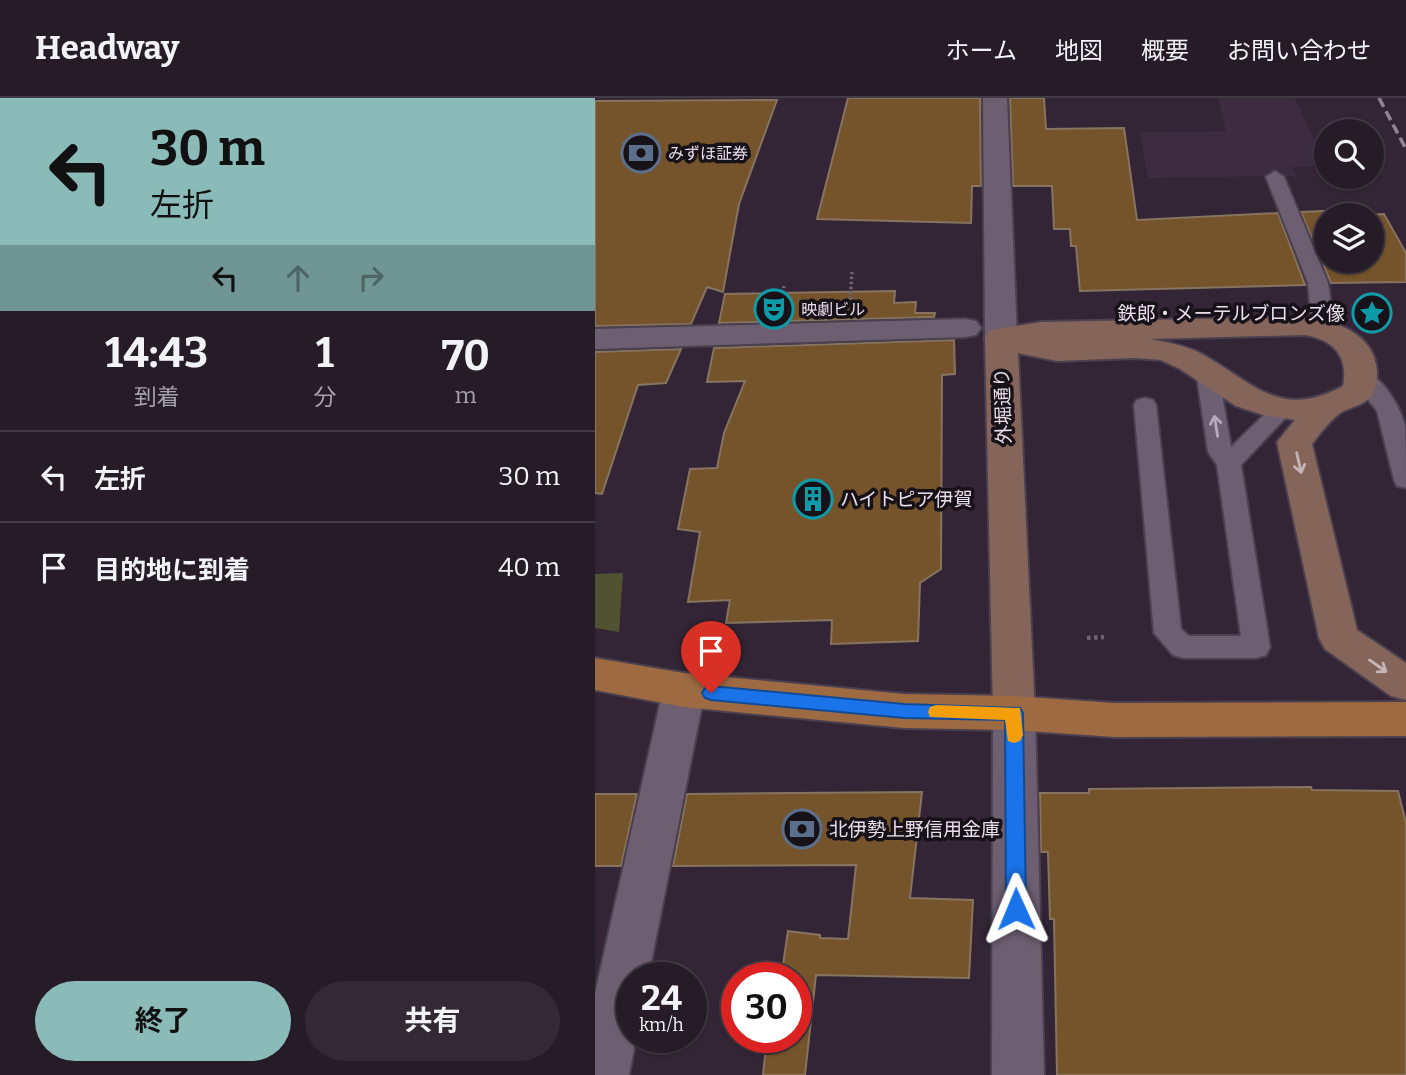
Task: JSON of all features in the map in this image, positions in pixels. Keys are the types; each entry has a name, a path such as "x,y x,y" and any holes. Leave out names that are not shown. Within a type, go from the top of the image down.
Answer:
{"main road":[{"path":"595,674 684,690 904,711 1014,713 1115,720 1406,719"}],"street":[{"name":"外堀通り","path":"995,98 1014,713"},
{"path":"1001,338 1067,331 1323,327 1338,334 1354,349 1360,362 1362,378 1358,391 1325,408 1294,442 1339,638 1406,684"},
{"path":"595,339 965,328"},
{"path":"1001,338 1042,349 1140,348 1164,351 1207,371 1249,400 1283,409 1325,408"},
{"path":"603,1075 684,690"},
{"path":"1014,713 1018,1075"}],"lane":[{"path":"1275,177 1318,283 1323,327"},
{"path":"1145,405 1168,633 1183,647 1257,647 1229,463 1220,452 1207,371"},
{"path":"1362,378 1374,387 1389,408 1406,480"},
{"path":"1229,463 1283,409"}],"path":[{"path":"783,293 784,286"},
{"path":"1087,638 1104,637"}],"shaded area":[{"path":"1218,98 1295,98 1314,140 1314,166 1292,167 1296,176 1148,178 1140,132 1226,131"}],"green space":[{"path":"623,573 619,632 595,628 595,574"}],"building":[{"path":"848,98 980,98 981,186 972,186 971,223 817,219"},
{"path":"1010,98 1044,98 1046,129 1124,128 1137,220 1278,213 1305,285 1080,291 1076,246 1071,246 1070,229 1054,229 1052,186 1013,186"},
{"path":"777,100 739,204 723,292 707,287 691,324 595,326 595,101"},
{"path":"1314,211 1314,243 1301,212"},
{"path":"1384,214 1406,253 1406,282 1331,283 1327,273 1384,273"},
{"path":"895,291 894,303 916,302 915,313 935,313 934,317 719,323 725,294"},
{"name":"ハイトピア伊賀","path":"954,340 955,374 942,375 941,569 920,583 918,641 831,644 832,620 726,623 730,600 688,602 700,532 678,529 690,469 717,468 724,433 745,381 707,382 714,348"},
{"path":"681,349 666,383 638,385 602,494 595,493 595,352"},
{"path":"1311,787 1312,790 1398,791 1406,823 1406,1075 1057,1075 1054,919 1050,919 1048,852 1041,852 1040,793 1089,793 1089,789"},
{"path":"922,792 910,898 973,900 969,978 816,975 812,1011 812,962 783,962 788,931 820,935 820,938 848,939 856,865 673,866 687,794"},
{"path":"595,794 637,794 621,866 595,866"},
{"path":"765,1053 807,1053 805,1075 763,1075"}],"railway":[{"path":"1379,98 1406,149"}],"slow traffic":[{"path":"936,712 1014,713 1014,735"}],"place":[{"name":"みずほ証券","path":"641,153"},
{"name":"映劇ビル","path":"774,309"},
{"name":"鉄郎・メーテルブロンズ像","path":"1372,313"},
{"name":"ハイトピア伊賀","path":"813,499"},
{"name":"北伊勢上野信用金庫","path":"802,829"}],"route":[{"path":"711,693 904,711 1014,713 1016,909"}]}
